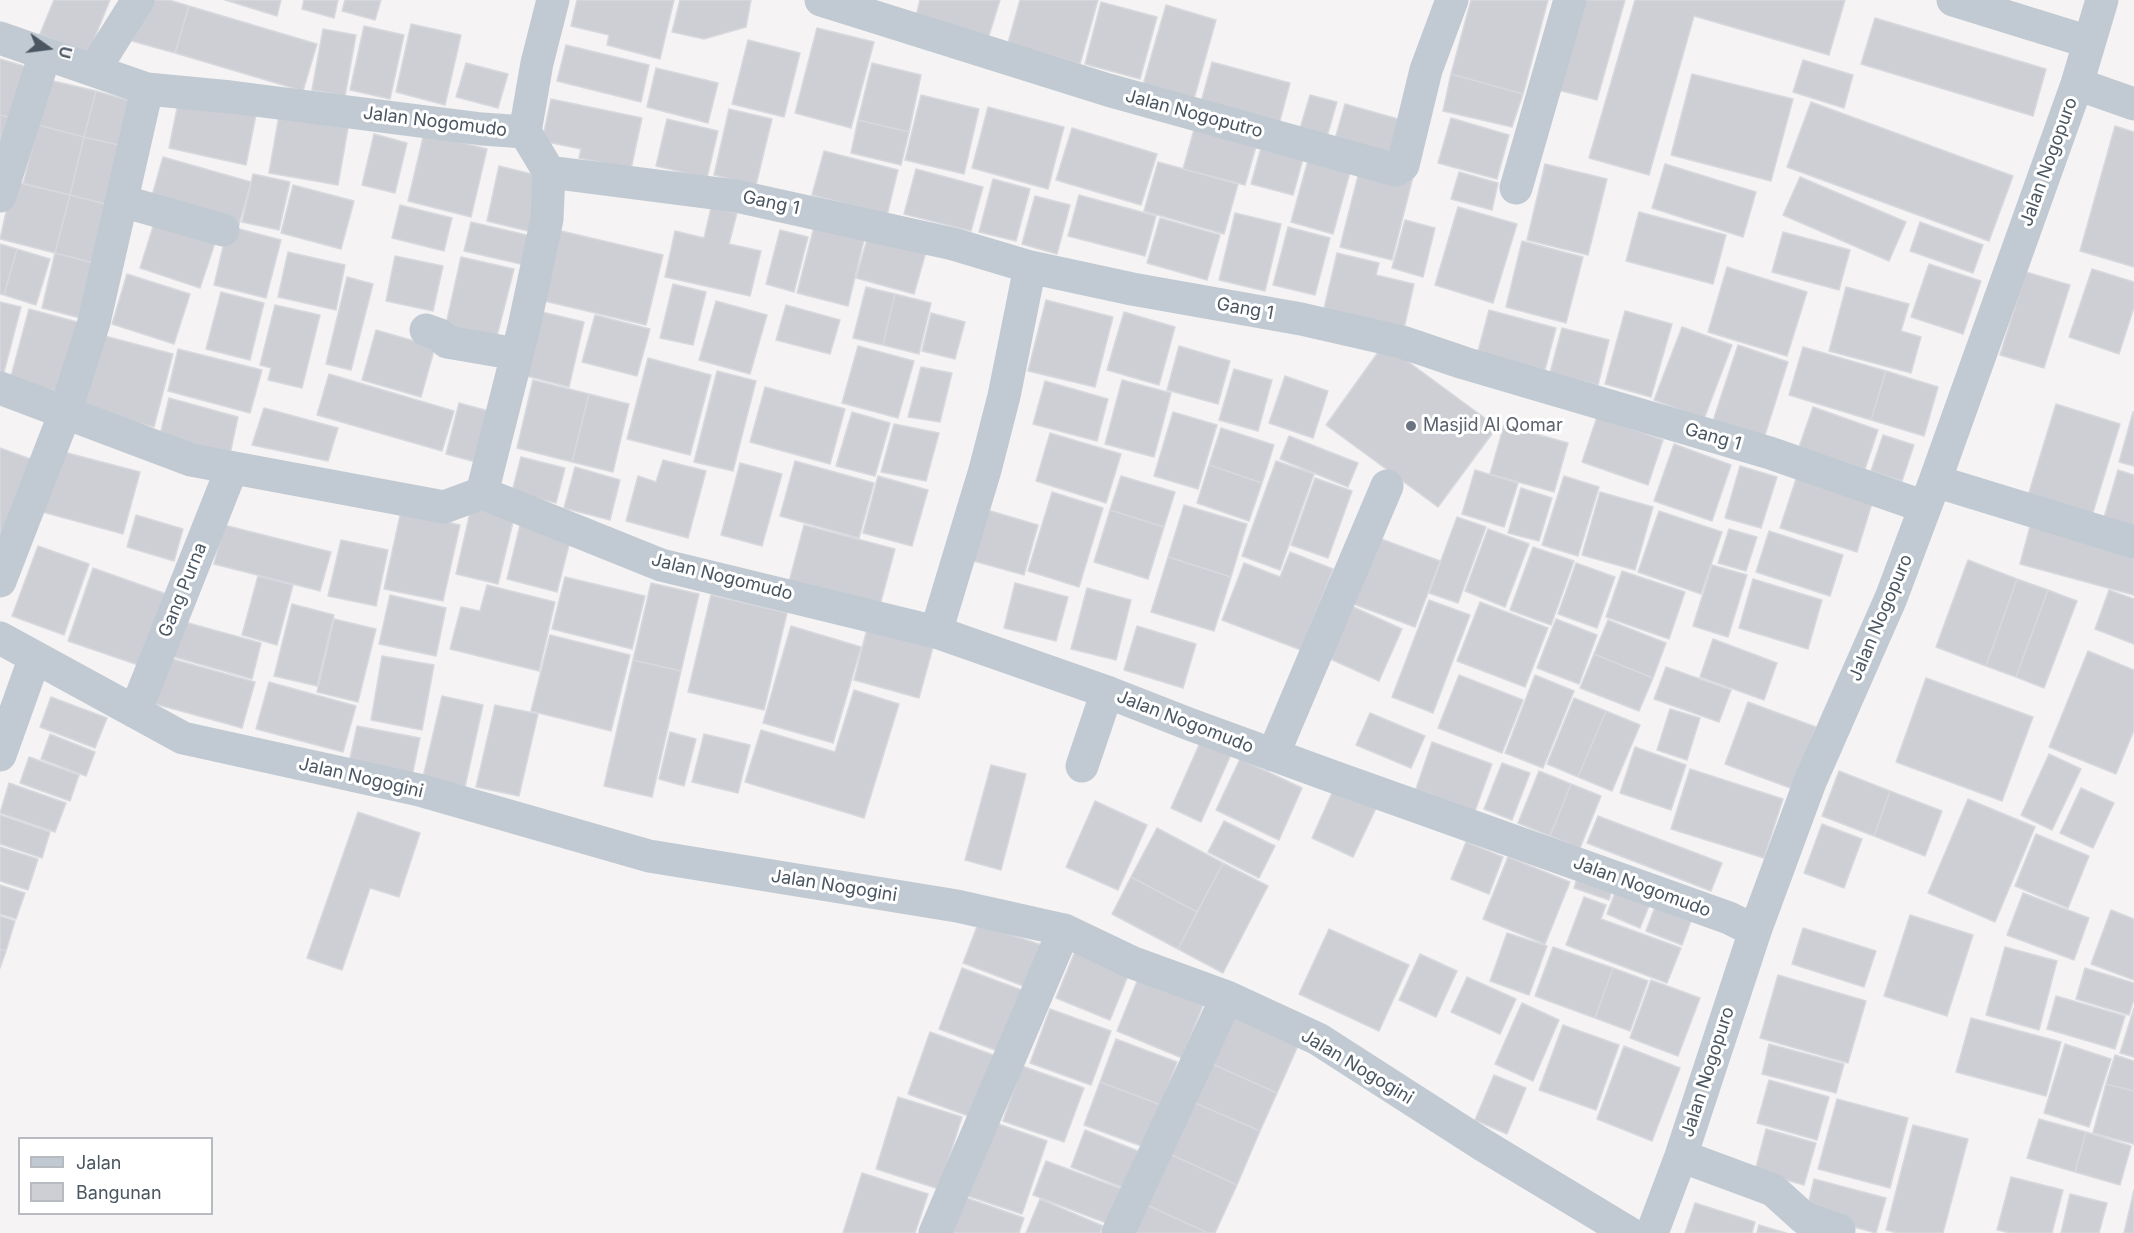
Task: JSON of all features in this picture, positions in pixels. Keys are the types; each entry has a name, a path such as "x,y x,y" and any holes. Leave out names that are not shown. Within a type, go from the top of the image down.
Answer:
{"street":[{"path":"94,70 138,0"},
{"path":"525,132 537,63 553,0"},
{"name":"Jalan Nogoputro","path":"821,0 1108,90 1396,170 1403,165 1426,70 1452,0"},
{"path":"1516,188 1570,0"},
{"path":"1953,0 2089,42"},
{"name":"Jalan Nogopuro","path":"1652,1233 1681,1156 1755,931 1810,782 1891,598 1930,494 2077,84 2102,0"},
{"name":"Jalan Nogomudo","path":"0,38 147,89 231,97 482,129 525,132 549,172"},
{"path":"0,196 45,54"},
{"path":"2077,84 2134,105"},
{"path":"0,581 65,413 94,322 147,89"},
{"path":"0,388 191,460 444,507 482,493 548,219 549,172"},
{"name":"Gang 1","path":"549,172 736,196 953,244 1030,267 1132,289 1301,319 1402,342 1464,363 1770,453 1930,494 2134,542"},
{"path":"122,201 223,230"},
{"path":"936,632 985,471 1004,396 1030,267"},
{"path":"426,330 441,335 447,342 517,354"},
{"name":"Gang Purna","path":"135,712 232,468"},
{"path":"1273,755 1387,486"},
{"name":"Jalan Nogomudo","path":"482,493 661,565 936,632 1729,918 1755,931"},
{"name":"Jalan Nogogini","path":"0,639 183,738 419,790 649,856 957,906 1064,930 1131,962 1227,997 1318,1040 1483,1145 1629,1233"},
{"path":"0,755 35,657"},
{"path":"1082,766 1107,692"},
{"path":"935,1233 1064,930"},
{"path":"1118,1233 1227,997"},
{"path":"1681,1156 1773,1190 1804,1218 1839,1230"}],"building":[{"path":"54,0 110,0 88,54 40,34"},
{"path":"145,0 169,0 189,6 175,53 132,41"},
{"path":"225,0 281,0 277,16"},
{"path":"304,0 338,0 334,18 302,9"},
{"path":"345,0 381,0 375,20 342,11"},
{"path":"577,0 674,0 660,59 607,45 609,35 571,26"},
{"path":"680,0 751,0 746,27 704,39 672,32"},
{"path":"920,0 1000,0 987,42 915,20"},
{"path":"1020,0 1098,0 1080,64 1008,43"},
{"path":"1471,0 1548,0 1523,94 1451,74"},
{"path":"1584,0 1625,0 1597,100 1558,90"},
{"path":"1635,0 1845,0 1829,55 1694,16 1649,175 1589,158"},
{"path":"1101,2 1157,17 1140,79 1085,64"},
{"path":"1166,5 1216,20 1194,99 1143,85"},
{"path":"189,6 317,44 303,91 175,53"},
{"path":"1875,18 2046,69 2033,116 1861,64"},
{"path":"411,24 461,35 445,105 396,92"},
{"path":"364,26 404,35 390,99 350,90"},
{"path":"817,28 874,42 851,128 795,113"},
{"path":"323,29 356,35 345,96 312,90"},
{"path":"748,40 800,53 784,117 732,104"},
{"path":"566,45 649,65 641,102 557,81"},
{"path":"0,59 27,67 11,118 0,115"},
{"path":"1803,60 1853,75 1844,108 1793,92"},
{"path":"1212,62 1290,83 1278,128 1200,106"},
{"path":"466,63 508,74 498,108 456,97"},
{"path":"872,63 921,75 909,132 858,120"},
{"path":"656,68 718,83 708,123 647,107"},
{"path":"1451,74 1523,94 1512,127 1443,111"},
{"path":"1692,74 1793,99 1771,181 1671,155"},
{"path":"49,80 96,91 84,137 38,125"},
{"path":"96,91 138,103 127,147 84,137"},
{"path":"180,94 257,110 246,165 169,148"},
{"path":"921,95 979,109 964,174 905,160"},
{"path":"1310,95 1337,102 1326,140 1299,132"},
{"path":"551,99 642,118 631,169 579,158 581,149 542,141"},
{"path":"1811,102 2013,176 1989,241 1787,167"},
{"path":"1345,104 1412,123 1400,165 1333,146"},
{"path":"988,107 1064,127 1048,189 972,168"},
{"path":"729,109 772,119 756,185 714,175"},
{"path":"280,110 349,122 338,185 269,173"},
{"path":"0,115 11,118 0,157"},
{"path":"1451,118 1509,135 1497,179 1438,163"},
{"path":"667,119 718,131 707,178 656,166"},
{"path":"1197,119 1259,136 1245,185 1183,169"},
{"path":"858,120 909,132 901,165 851,153"},
{"path":"38,125 84,137 70,195 23,184"},
{"path":"2115,126 2134,132 2134,267 2080,251"},
{"path":"1072,128 1157,154 1141,205 1056,180"},
{"path":"424,133 487,149 471,217 408,201"},
{"path":"374,134 407,143 395,193 362,185"},
{"path":"84,137 127,147 113,206 70,195"},
{"path":"1264,137 1306,148 1293,195 1251,184"},
{"path":"824,151 898,170 887,215 812,195"},
{"path":"1310,153 1352,165 1333,234 1291,222"},
{"path":"163,157 251,182 238,228 150,203"},
{"path":"1158,162 1238,184 1224,234 1144,211"},
{"path":"1361,164 1413,177 1392,260 1340,247"},
{"path":"1545,164 1607,179 1588,255 1527,240"},
{"path":"1665,164 1756,192 1743,237 1652,208"},
{"path":"499,166 544,177 532,232 487,221"},
{"path":"916,169 983,187 971,231 904,214"},
{"path":"1459,172 1498,183 1492,210 1451,199"},
{"path":"253,174 290,182 279,230 242,222"},
{"path":"1800,177 1906,222 1889,261 1783,215"},
{"path":"993,179 1030,189 1016,241 979,232"},
{"path":"13,181 70,195 55,253 0,239"},
{"path":"293,185 354,201 341,249 281,233"},
{"path":"70,195 113,206 98,264 55,253"},
{"path":"1079,195 1156,216 1145,256 1068,236"},
{"path":"1035,196 1070,205 1057,254 1022,244"},
{"path":"400,205 452,218 444,251 392,238"},
{"path":"1458,207 1517,224 1493,303 1435,285"},
{"path":"711,208 737,213 729,244 761,251 750,296 665,277 675,231 704,238"},
{"path":"1639,212 1726,235 1713,284 1626,261"},
{"path":"1235,213 1281,224 1265,291 1219,280"},
{"path":"157,214 218,234 200,288 140,268"},
{"path":"1160,218 1220,235 1207,280 1147,263"},
{"path":"1405,220 1435,228 1423,277 1392,268"},
{"path":"471,222 531,236 525,265 464,251"},
{"path":"1920,222 1983,245 1973,273 1910,251"},
{"path":"815,223 865,236 848,306 797,293"},
{"path":"228,226 281,240 266,298 214,285"},
{"path":"1288,227 1330,238 1315,295 1273,285"},
{"path":"553,229 663,255 646,325 536,299"},
{"path":"870,229 928,245 914,294 856,278"},
{"path":"780,230 808,237 794,292 766,284"},
{"path":"1783,232 1850,250 1839,290 1772,272"},
{"path":"1522,241 1583,257 1566,323 1506,307"},
{"path":"0,244 17,249 4,295 0,294"},
{"path":"17,249 50,259 36,305 4,295"},
{"path":"288,252 345,265 336,310 278,297"},
{"path":"55,253 98,264 84,319 42,308"},
{"path":"1337,253 1379,263 1376,275 1414,284 1403,333 1323,313"},
{"path":"395,256 443,266 433,311 386,301"},
{"path":"461,257 514,269 496,340 445,329"},
{"path":"1929,264 1981,281 1963,334 1911,317"},
{"path":"1727,267 1807,292 1787,356 1708,332"},
{"path":"2092,269 2134,282 2134,307 2119,354 2069,337"},
{"path":"2026,272 2070,285 2044,368 2000,355"},
{"path":"127,274 190,294 174,344 112,324"},
{"path":"347,277 373,284 351,370 326,364"},
{"path":"673,284 706,292 693,345 660,338"},
{"path":"866,287 895,294 883,345 853,338"},
{"path":"1846,287 1909,304 1901,331 1921,337 1911,373 1829,351"},
{"path":"221,292 264,303 250,360 206,349"},
{"path":"895,294 931,303 919,354 883,345"},
{"path":"1046,300 1113,317 1095,387 1028,371"},
{"path":"716,301 767,315 750,374 699,360"},
{"path":"0,302 21,307 3,376 0,375"},
{"path":"275,305 320,315 302,388 268,380 271,368 260,365"},
{"path":"786,305 840,320 830,354 776,340"},
{"path":"29,309 81,323 62,393 10,380"},
{"path":"1489,310 1556,328 1543,377 1476,359"},
{"path":"538,311 584,322 569,387 523,375"},
{"path":"1625,311 1672,324 1651,397 1605,384"},
{"path":"1124,312 1175,327 1159,385 1107,370"},
{"path":"931,313 965,322 955,359 922,351"},
{"path":"595,315 650,329 637,376 582,362"},
{"path":"1682,327 1732,345 1704,419 1654,400"},
{"path":"1562,328 1609,340 1598,385 1550,373"},
{"path":"376,330 435,347 421,397 362,380"},
{"path":"101,335 173,354 154,427 82,409"},
{"name":"Masjid Al Qomar","path":"1384,344 1497,427 1438,507 1326,425"},
{"path":"1738,345 1788,362 1764,438 1713,421"},
{"path":"858,346 914,361 898,418 842,403"},
{"path":"1179,346 1230,361 1218,404 1167,390"},
{"path":"1803,347 1886,371 1871,420 1789,395"},
{"path":"178,349 262,370 250,413 168,391"},
{"path":"648,358 711,375 690,455 627,439"},
{"path":"921,367 952,373 940,422 908,417"},
{"path":"1234,369 1272,380 1258,431 1219,420"},
{"path":"717,371 756,381 733,471 694,462"},
{"path":"1886,371 1938,387 1924,436 1871,420"},
{"path":"329,374 454,411 442,451 317,415"},
{"path":"1285,376 1328,391 1313,438 1269,423"},
{"path":"533,380 589,394 572,462 517,448"},
{"path":"1122,380 1171,393 1154,457 1105,444"},
{"path":"1045,381 1108,399 1097,441 1033,424"},
{"path":"765,387 845,409 830,464 750,442"},
{"path":"589,394 629,404 613,472 572,462"},
{"path":"169,398 238,417 230,454 159,439"},
{"path":"459,403 496,413 483,464 446,454"},
{"path":"2056,404 2120,424 2091,519 2027,499"},
{"path":"1813,407 1878,430 1865,469 1799,447"},
{"path":"264,408 338,428 328,461 252,445"},
{"path":"852,412 890,423 875,476 836,466"},
{"path":"1173,412 1217,425 1198,489 1154,476"},
{"path":"2134,412 2134,466 2119,462"},
{"path":"1597,417 1663,440 1648,485 1582,462"},
{"path":"894,424 939,433 926,481 881,472"},
{"path":"1504,425 1568,443 1554,492 1490,474"},
{"path":"1221,428 1274,445 1262,483 1209,465"},
{"path":"1050,433 1121,454 1106,503 1036,481"},
{"path":"1883,435 1914,445 1902,481 1871,471"},
{"path":"1289,436 1358,463 1348,487 1280,459"},
{"path":"1674,444 1731,465 1712,521 1654,501"},
{"path":"0,448 36,461 0,546"},
{"path":"56,450 140,472 123,534 39,511"},
{"path":"521,457 565,468 556,503 512,492"},
{"path":"663,460 706,471 688,538 626,521 638,476 656,482"},
{"path":"795,461 874,483 859,538 780,516"},
{"path":"1276,461 1314,474 1280,570 1242,556"},
{"path":"740,463 782,474 762,546 721,535"},
{"path":"1209,465 1262,483 1249,521 1197,503"},
{"path":"1740,466 1777,477 1761,528 1725,518"},
{"path":"575,467 620,480 610,520 564,508"},
{"path":"1475,470 1518,483 1504,527 1462,514"},
{"path":"2118,470 2134,475 2134,529 2103,521"},
{"path":"878,476 928,490 912,546 863,533"},
{"path":"1121,476 1175,492 1164,527 1110,510"},
{"path":"1564,476 1599,487 1578,556 1542,545"},
{"path":"1797,476 1873,500 1857,552 1780,528"},
{"path":"1315,478 1352,491 1328,558 1291,545"},
{"path":"1521,488 1552,498 1539,541 1508,533"},
{"path":"1052,492 1103,508 1079,587 1028,571"},
{"path":"1600,492 1653,507 1635,570 1582,555"},
{"path":"472,504 515,514 498,584 456,574"},
{"path":"1184,505 1247,524 1231,577 1168,557"},
{"path":"977,507 1038,525 1024,575 963,558"},
{"path":"1110,510 1164,527 1148,579 1094,562"},
{"path":"401,511 460,525 443,601 384,589"},
{"path":"1659,511 1722,532 1701,594 1638,572"},
{"path":"136,515 183,529 174,561 127,547"},
{"path":"1457,517 1486,527 1458,603 1429,593"},
{"path":"2032,519 2134,547 2134,595 2020,564"},
{"path":"521,521 572,533 557,592 507,579"},
{"path":"224,525 331,552 320,591 214,564"},
{"path":"804,525 895,549 880,605 789,582"},
{"path":"1488,529 1529,544 1505,607 1465,591"},
{"path":"1729,529 1757,537 1746,571 1718,563"},
{"path":"1769,531 1843,555 1830,596 1756,572"},
{"path":"1376,537 1440,561 1415,627 1351,603"},
{"path":"341,540 388,550 376,606 328,596"},
{"path":"38,546 89,564 64,635 12,616"},
{"path":"1533,547 1574,561 1551,625 1510,610"},
{"path":"1290,552 1333,569 1301,650 1222,620 1244,563 1280,577"},
{"path":"1168,557 1231,577 1214,631 1151,612"},
{"path":"1968,560 2017,579 1986,666 1936,647"},
{"path":"1576,563 1615,577 1597,628 1558,614"},
{"path":"1712,565 1747,575 1728,637 1693,626"},
{"path":"93,568 172,596 147,668 68,641"},
{"path":"1622,571 1685,592 1669,639 1606,617"},
{"path":"258,576 293,585 277,645 242,635"},
{"path":"565,577 645,596 632,649 552,629"},
{"path":"1753,579 1822,600 1808,649 1739,628"},
{"path":"2017,579 2048,590 2016,677 1986,666"},
{"path":"651,583 699,594 681,671 633,660"},
{"path":"1015,583 1068,597 1056,641 1004,628"},
{"path":"487,585 555,602 539,671 450,649 461,607 480,611"},
{"path":"1087,588 1131,600 1116,660 1071,649"},
{"path":"2048,590 2077,601 2044,688 2016,677"},
{"path":"2109,590 2134,599 2134,644 2095,629"},
{"path":"390,595 446,608 436,656 379,644"},
{"path":"711,595 787,613 764,710 688,692"},
{"path":"1429,600 1470,615 1433,713 1392,697"},
{"path":"1480,602 1548,628 1525,687 1457,661"},
{"path":"292,604 334,615 317,686 274,676"},
{"path":"1349,605 1402,629 1379,681 1326,657"},
{"path":"334,619 376,629 358,702 317,692"},
{"path":"1556,619 1597,635 1579,684 1537,668"},
{"path":"1608,620 1666,643 1653,678 1594,654"},
{"path":"181,621 261,643 252,679 171,656"},
{"path":"791,626 861,647 833,743 763,723"},
{"path":"1137,626 1196,644 1183,688 1124,670"},
{"path":"867,629 933,647 919,698 854,680"},
{"path":"550,635 630,655 611,731 531,711"},
{"path":"1713,639 1777,663 1764,700 1700,677"},
{"path":"2088,651 2134,670 2134,730 2116,774 2049,747"},
{"path":"1594,654 1653,678 1639,711 1580,688"},
{"path":"382,656 434,665 422,730 371,720"},
{"path":"165,657 255,682 242,728 152,703"},
{"path":"633,660 681,671 652,797 604,786"},
{"path":"1666,667 1731,690 1719,722 1654,699"},
{"path":"1459,675 1523,700 1502,753 1438,728"},
{"path":"1535,675 1574,691 1543,768 1505,753"},
{"path":"1926,678 2033,717 2002,801 1896,762"},
{"path":"269,682 356,706 343,752 256,729"},
{"path":"854,690 899,704 864,818 745,782 761,730 835,752"},
{"path":"442,696 483,705 465,787 423,777"},
{"path":"51,697 107,718 95,748 40,727"},
{"path":"1574,698 1606,711 1578,777 1547,764"},
{"path":"1748,702 1816,727 1793,789 1725,764"},
{"path":"495,705 538,714 519,796 476,787"},
{"path":"1670,709 1700,718 1687,760 1657,750"},
{"path":"1606,711 1640,725 1612,791 1578,777"},
{"path":"1370,713 1425,736 1411,768 1356,745"},
{"path":"357,726 420,738 412,776 349,763"},
{"path":"670,732 696,739 684,786 659,779"},
{"path":"50,734 95,752 86,776 41,759"},
{"path":"704,734 750,745 738,793 692,782"},
{"path":"1203,736 1233,750 1201,822 1171,808"},
{"path":"1432,742 1492,764 1475,811 1416,789"},
{"path":"1635,747 1686,765 1671,810 1620,793"},
{"path":"2049,754 2081,769 2052,830 2021,815"},
{"path":"29,757 79,775 70,801 20,783"},
{"path":"1240,759 1302,788 1279,840 1216,810"},
{"path":"1502,763 1530,773 1512,820 1484,809"},
{"path":"991,765 1026,774 1001,870 965,860"},
{"path":"1690,769 1783,799 1764,858 1671,829"},
{"path":"1539,771 1571,784 1550,836 1518,823"},
{"path":"1839,771 1890,791 1874,836 1822,816"},
{"path":"9,783 66,803 55,832 0,813"},
{"path":"1336,784 1378,804 1353,857 1312,838"},
{"path":"1571,784 1601,796 1580,848 1550,836"},
{"path":"2081,788 2114,803 2093,848 2060,833"},
{"path":"1890,791 1942,811 1925,856 1874,836"},
{"path":"1968,799 2035,827 1995,922 1928,893"},
{"path":"1095,801 1147,825 1118,890 1066,867"},
{"path":"358,812 420,833 399,897 370,888 342,970 307,958"},
{"path":"0,815 50,832 42,858 0,844"},
{"path":"1598,816 1722,863 1711,891 1587,843"},
{"path":"1224,821 1275,846 1259,878 1208,852"},
{"path":"1822,824 1862,839 1844,888 1804,873"},
{"path":"1157,828 1223,863 1197,912 1131,877"},
{"path":"2036,834 2089,856 2068,908 2015,886"},
{"path":"1466,842 1503,857 1489,894 1451,879"},
{"path":"0,847 38,859 28,890 0,881"},
{"path":"1508,857 1570,882 1545,944 1483,919"},
{"path":"1223,863 1268,886 1223,973 1178,949"},
{"path":"1579,872 1614,883 1609,900 1574,888"},
{"path":"1131,877 1197,912 1178,949 1112,914"},
{"path":"1619,882 1653,896 1640,928 1607,914"},
{"path":"0,885 25,893 16,919 0,914"},
{"path":"2023,893 2089,918 2074,960 2007,935"},
{"path":"1584,897 1606,905 1601,919 1681,948 1667,983 1566,945"},
{"path":"1658,899 1694,913 1682,945 1646,931"},
{"path":"2111,910 2134,919 2134,980 2091,964"},
{"path":"1910,915 1973,935 1947,1016 1884,996"},
{"path":"0,916 15,921 6,951 0,949"},
{"path":"978,924 1042,945 1026,987 963,963"},
{"path":"1803,928 1876,951 1864,987 1792,964"},
{"path":"1329,929 1409,965 1379,1031 1299,994"},
{"path":"1507,933 1547,946 1529,995 1490,981"},
{"path":"1553,947 1613,968 1595,1018 1535,996"},
{"path":"2005,947 2057,961 2039,1030 1986,1015"},
{"path":"0,949 6,951 0,968"},
{"path":"1076,949 1130,971 1110,1020 1056,998"},
{"path":"1420,954 1457,971 1436,1017 1399,1000"},
{"path":"962,968 1027,992 1003,1053 939,1029"},
{"path":"1613,968 1648,981 1630,1031 1595,1018"},
{"path":"2085,968 2134,983 2134,999 2129,1015 2076,999"},
{"path":"1778,975 1866,1001 1848,1063 1760,1038"},
{"path":"1467,977 1516,999 1500,1034 1451,1012"},
{"path":"1138,979 1203,1005 1182,1058 1117,1031"},
{"path":"1651,980 1700,998 1678,1056 1630,1038"},
{"path":"2056,996 2125,1016 2115,1049 2047,1029"},
{"path":"1522,1003 1559,1020 1533,1081 1495,1064"},
{"path":"2134,1008 2134,1057 2120,1053"},
{"path":"1050,1009 1111,1031 1091,1085 1030,1063"},
{"path":"1234,1009 1301,1039 1277,1093 1210,1063"},
{"path":"1971,1018 2061,1042 2046,1096 1956,1072"},
{"path":"1563,1025 1619,1045 1596,1110 1539,1090"},
{"path":"930,1032 996,1056 974,1118 908,1094"},
{"path":"1116,1039 1177,1062 1161,1105 1100,1082"},
{"path":"1769,1044 1844,1064 1836,1093 1762,1074"},
{"path":"2065,1044 2111,1059 2089,1127 2044,1113"},
{"path":"1624,1046 1680,1068 1652,1141 1597,1119"},
{"path":"2115,1055 2134,1061 2134,1091 2106,1084"},
{"path":"1210,1063 1277,1093 1260,1131 1193,1102"},
{"path":"1022,1066 1084,1088 1064,1142 1003,1121"},
{"path":"1494,1075 1526,1088 1507,1134 1475,1120"},
{"path":"1769,1080 1829,1097 1817,1140 1757,1123"},
{"path":"1100,1082 1161,1105 1144,1147 1084,1125"},
{"path":"2106,1084 2134,1091 2134,1144 2093,1133"},
{"path":"898,1097 962,1117 939,1189 876,1169"},
{"path":"1837,1099 1908,1118 1890,1188 1818,1169"},
{"path":"1193,1102 1260,1131 1237,1185 1170,1154"},
{"path":"2039,1119 2086,1132 2075,1172 2027,1158"},
{"path":"993,1122 1047,1141 1022,1214 968,1196"},
{"path":"1913,1125 1968,1139 1943,1233 1897,1233 1886,1230"},
{"path":"1766,1129 1816,1143 1804,1185 1755,1171"},
{"path":"1085,1130 1138,1151 1124,1188 1071,1167"},
{"path":"2086,1132 2131,1146 2120,1185 2075,1172"},
{"path":"1170,1154 1237,1185 1215,1233 1208,1233 1147,1205"},
{"path":"1046,1161 1122,1189 1109,1224 1033,1195"},
{"path":"862,1173 928,1194 915,1233 843,1233"},
{"path":"2011,1177 2063,1190 2052,1233 2011,1233 1997,1230"},
{"path":"1814,1179 1886,1198 1876,1233 1806,1214"},
{"path":"2134,1190 2134,1233 2124,1233"},
{"path":"2070,1194 2107,1203 2099,1233 2061,1233"},
{"path":"961,1196 1024,1218 1019,1233 949,1233"},
{"path":"1040,1199 1103,1226 1100,1233 1026,1233"},
{"path":"1695,1203 1755,1222 1752,1233 1685,1233"},
{"path":"1147,1205 1208,1233 1134,1233"},
{"path":"1759,1225 1786,1233 1757,1233"}],"place":[{"name":"Masjid Al Qomar","path":"1411,426"}]}
